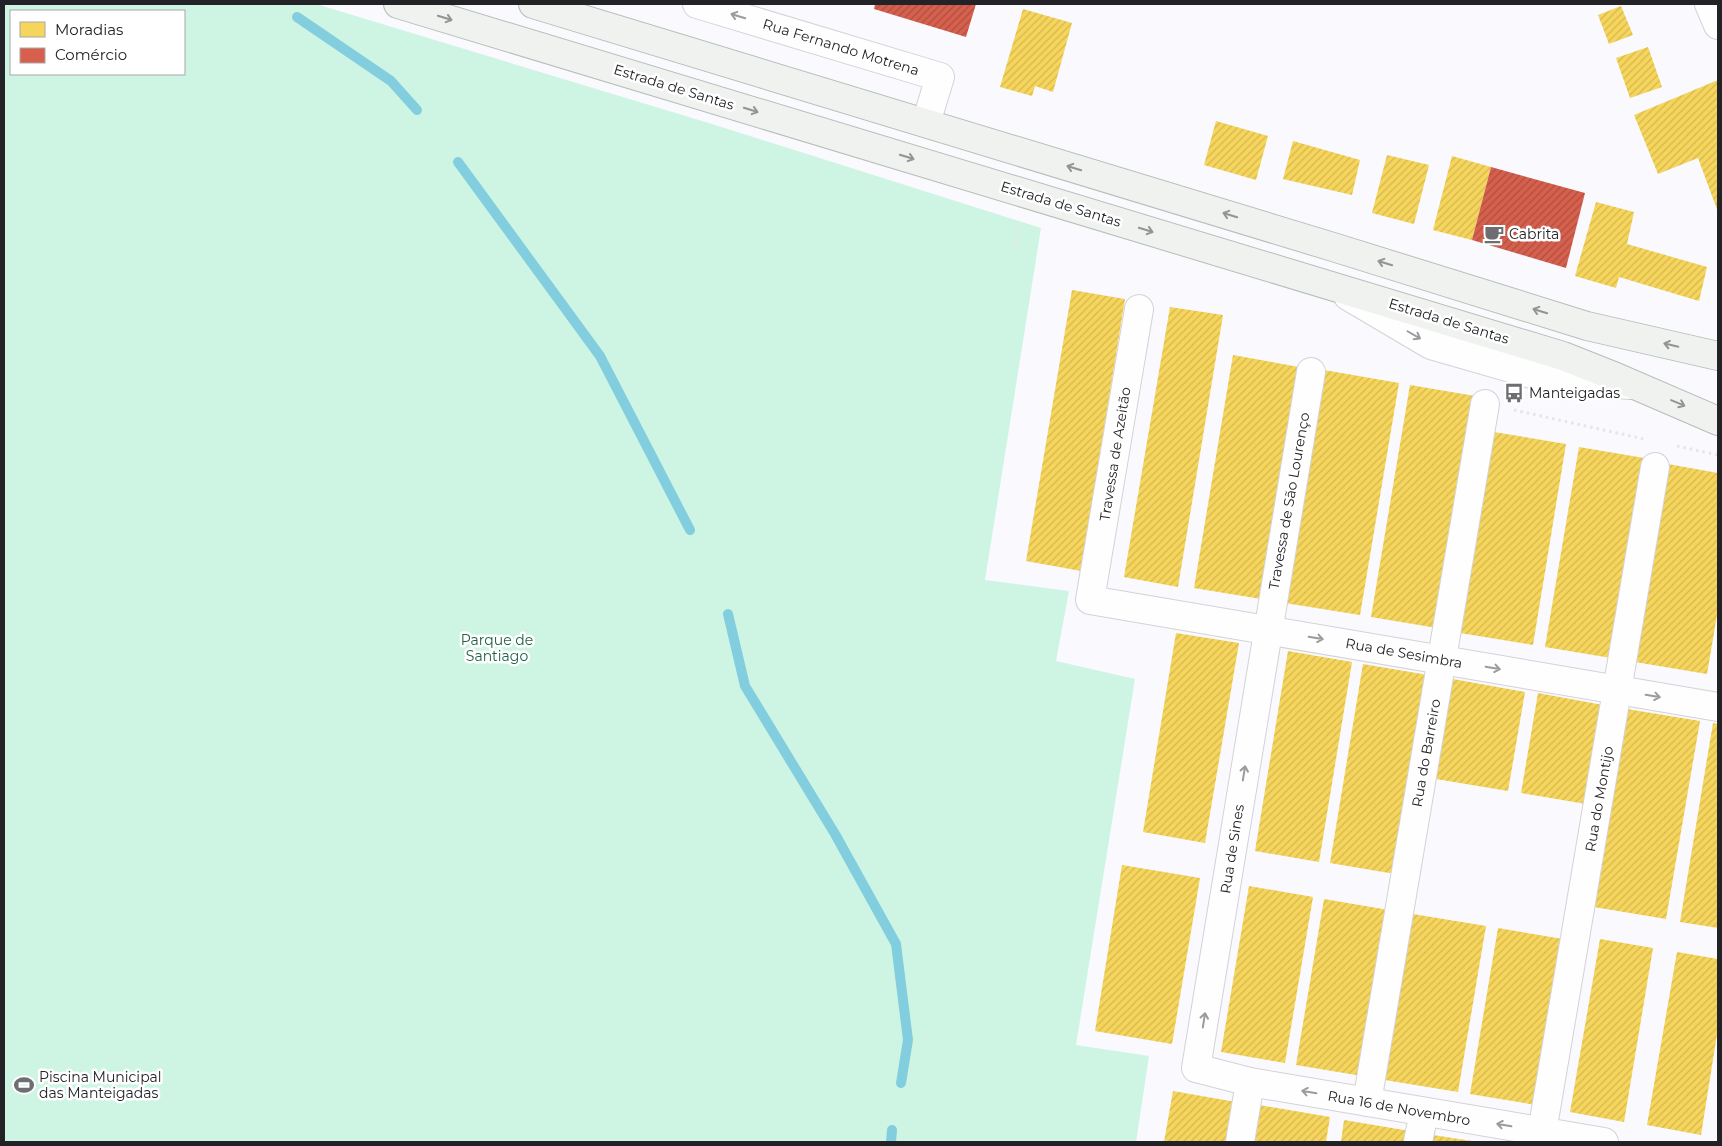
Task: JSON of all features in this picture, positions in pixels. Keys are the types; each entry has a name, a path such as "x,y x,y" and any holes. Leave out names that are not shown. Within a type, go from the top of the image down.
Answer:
{"main road":[{"name":"Estrada de Santas","path":"398,4 1563,356 1718,421"},
{"path":"533,4 926,122 1587,326 1718,356"}],"street":[{"name":"Rua Fernando Motrena","path":"697,4 940,77 926,122"},
{"path":"1709,4 1718,25"},
{"name":"Travessa de Azeitão","path":"1090,600 1139,309"},
{"name":"Travessa de São Lourenço","path":"1267,630 1311,372"},
{"name":"Rua do Barreiro","path":"1367,1102 1485,404"},
{"name":"Rua do Montijo","path":"1542,1132 1655,466"},
{"name":"Rua de Sesimbra","path":"1090,600 1718,707"},
{"name":"Rua de Sines","path":"1196,1068 1267,630"},
{"name":"Rua 16 de Novembro","path":"1196,1068 1250,1082 1600,1142"},
{"path":"1240,1142 1250,1082"},
{"path":"1418,1142 1424,1112"}],"path":[{"path":"1485,404 1649,440"},
{"path":"1676,446 1718,455"}],"green space":[{"name":"Parque de Santiago","path":"4,4 316,4 712,124 1041,228 985,580 1069,591 1056,661 1135,679 1076,1045 1149,1056 1136,1142 4,1142"}],"building: Moradias":[{"path":"1621,6 1633,35 1609,44 1598,15"},
{"path":"1023,9 1072,23 1053,92 1035,86 1032,96 1000,87"},
{"path":"1648,47 1662,87 1630,98 1616,58"},
{"path":"1718,80 1718,212 1698,158 1658,174 1634,115"},
{"path":"1216,121 1268,136 1256,180 1204,165"},
{"path":"1293,141 1360,160 1352,195 1283,179"},
{"path":"1387,155 1429,165 1414,224 1372,213"},
{"path":"1452,156 1491,167 1472,240 1433,230"},
{"path":"1596,202 1634,212 1627,244 1707,267 1699,301 1619,277 1616,288 1575,276"},
{"path":"1072,290 1125,299 1081,571 1026,561"},
{"path":"1170,307 1223,315 1178,587 1124,577"},
{"path":"1233,355 1299,367 1261,599 1194,588"},
{"path":"1324,370 1399,383 1360,615 1285,603"},
{"path":"1410,385 1475,396 1437,628 1371,617"},
{"path":"1494,432 1566,444 1533,645 1460,633"},
{"path":"1579,447 1644,458 1611,658 1545,647"},
{"path":"1668,464 1718,473 1718,609 1707,674 1635,662"},
{"path":"1176,633 1239,643 1205,843 1143,832"},
{"path":"1288,651 1352,662 1319,862 1255,851"},
{"path":"1363,664 1428,675 1395,874 1330,863"},
{"path":"1453,679 1525,692 1508,791 1436,779"},
{"path":"1538,693 1603,705 1586,804 1521,793"},
{"path":"1627,709 1700,721 1666,919 1594,907"},
{"path":"1713,723 1718,724 1718,928 1680,922"},
{"path":"1122,865 1200,878 1172,1044 1095,1031"},
{"path":"1249,886 1313,897 1285,1063 1221,1052"},
{"path":"1324,899 1389,910 1362,1076 1296,1065"},
{"path":"1413,914 1486,926 1458,1092 1385,1080"},
{"path":"1498,928 1563,939 1536,1105 1470,1094"},
{"path":"1600,939 1653,948 1624,1122 1570,1112"},
{"path":"1677,952 1718,959 1718,1028 1701,1135 1647,1125"},
{"path":"1173,1091 1236,1102 1229,1142 1164,1142"},
{"path":"1259,1105 1330,1117 1326,1142 1253,1142"},
{"path":"1344,1120 1410,1131 1408,1142 1341,1142"},
{"path":"1433,1135 1472,1141 1472,1142 1432,1142"}],"building: Comércio":[{"path":"875,4 976,4 966,37 874,9"},
{"path":"1491,167 1585,193 1566,268 1472,240"}],"waterway":[{"path":"297,17 391,81 417,110"},
{"path":"458,162 600,356 690,530"},
{"path":"728,614 745,686 835,834 896,944 908,1040 901,1083"},
{"path":"891,1142 892,1130"}],"place":[{"name":"Cabrita","path":"1494,234"},
{"name":"Manteigadas","path":"1514,393"},
{"name":"Piscina Municipal das Manteigadas","path":"24,1085"}]}
